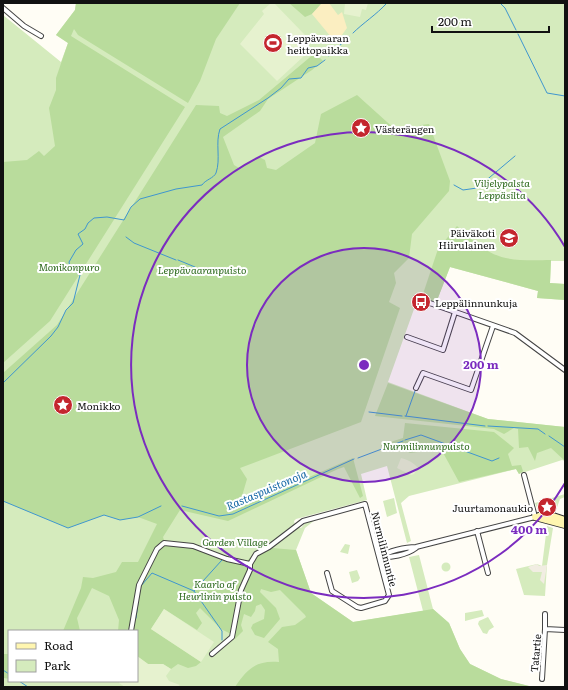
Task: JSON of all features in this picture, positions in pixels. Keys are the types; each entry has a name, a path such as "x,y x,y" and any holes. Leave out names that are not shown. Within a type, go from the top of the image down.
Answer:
{"street":[{"path":"3,8 24,26 41,36"},
{"path":"424,300 517,334 565,370"},
{"path":"407,337 443,350 455,312"},
{"path":"416,388 423,373 471,390 493,326"},
{"path":"524,475 535,517"},
{"name":"Nurmilinnuntie","path":"250,564 256,554 269,547 300,522 306,519 365,504 388,595 385,601 361,608 357,607 332,591 327,574"},
{"path":"379,557 386,558 411,551 416,547 547,514 565,520"},
{"path":"535,517 565,524"},
{"path":"477,531 488,573"},
{"path":"131,630 139,586 158,549 164,543 193,546 228,560 250,564 250,570 241,590 232,637 212,654"},
{"name":"Tatartie","path":"542,679 546,614"},
{"name":"Tatartie","path":"545,628 565,630"}],"green space":[{"name":"Leppävaaranpuisto","path":"76,3 565,3 565,261 551,261 550,283 565,284 565,300 537,298 538,291 450,267 436,303 423,294 419,295 388,382 488,419 565,427 565,461 562,460 519,474 516,469 409,496 401,503 411,541 407,543 387,466 361,474 367,500 296,519 294,521 295,525 301,528 306,522 315,520 305,528 296,550 311,593 353,622 423,611 409,557 419,555 433,609 449,623 460,649 470,664 501,679 533,687 3,687 4,677 8,679 8,682 138,682 138,630 8,630 8,673 3,670 3,15 61,62 68,43 56,35 75,10"},
{"path":"76,3 240,3 216,39 200,81 188,103 78,35 74,29 71,36 185,107 50,321 3,363 3,162 27,160 39,151 44,156 55,146 49,108 56,90 56,78 68,43 56,35 75,10"},
{"name":"Leppävaaran heittopaikka","path":"271,3 274,3 305,35 305,55 277,81 240,44 264,14 262,11"},
{"path":"289,3 322,3 312,14 305,17"},
{"path":"345,3 368,3 366,10 362,9 360,17 344,14"},
{"name":"Kaarlo af Heurlinin puisto","path":"315,53 323,61 268,99 260,111 223,137 234,165 239,168 259,157 265,160 267,168 276,170 315,143 321,114 357,95 397,131 407,133 421,125 429,124 450,181 449,191 412,234 409,258 394,273 396,283 389,302 400,308 361,422 240,468 247,479 242,496 244,497 245,505 353,458 363,496 360,498 344,467 228,521 180,510 163,537 164,540 233,560 247,561 254,553 269,546 272,548 296,550 311,593 353,622 433,609 449,623 460,649 470,664 501,679 533,687 235,687 248,671 258,664 279,662 278,649 268,642 282,627 295,625 306,617 280,590 271,592 261,589 260,592 276,608 280,619 264,638 255,635 251,628 253,624 264,619 265,610 261,604 256,606 251,617 244,614 241,625 243,631 235,639 235,636 221,629 200,608 196,613 202,623 197,630 164,609 151,629 201,662 196,666 188,668 178,664 171,669 163,664 148,664 138,657 138,630 118,630 119,620 109,596 92,588 77,618 80,630 63,630 81,588 83,577 93,578 116,572 122,562 138,562 157,524 138,517 120,520 104,515 68,528 3,501 3,373 57,325 196,105 219,106 220,113 227,116 259,100"},
{"path":"457,226 480,246 499,256 521,260 551,260 550,283 565,284 565,300 537,298 538,291 450,267 436,303 432,301 423,294 438,249"},
{"path":"388,383 488,419 565,427 565,461 551,448 537,453 535,461 528,447 519,448 518,429 514,428 504,434 494,429 375,416"},
{"name":"Nurmilinnunpuisto","path":"405,423 494,432 514,448 508,454 512,466 521,465 523,471 519,474 516,469 459,482 441,449 410,453 395,447 383,449 381,445 403,438"},
{"path":"401,458 414,464 418,468 414,474 411,475 397,468"},
{"path":"565,494 565,497 560,499 555,513 538,510 535,503"},
{"path":"394,498 397,513 387,517 383,501"},
{"path":"547,526 553,528 547,565 545,596 524,595 516,569 537,564 542,566"},
{"path":"345,544 350,545 348,554 340,552"},
{"path":"446,562 451,567 446,572 441,567"},
{"path":"357,570 360,578 358,581 352,583 349,572"},
{"path":"164,609 214,642 201,662 151,629"},
{"path":"482,610 484,616 465,621 465,613"},
{"path":"488,617 494,627 489,630 487,634 483,633 478,624 479,621"},
{"path":"3,654 8,654 8,679 4,678 3,681"},
{"path":"138,657 148,664 163,664 171,669 166,676 169,681 180,685 177,687 125,687 119,683 138,682"}],"sand":[{"path":"322,3 329,3 338,15 342,12 347,28 336,43 312,14"}],"shaded area":[{"path":"537,564 539,566 547,565 544,584 540,580 542,572 533,572 528,567"}],"waterway":[{"name":"Monikonpuro","path":"353,33 387,3"},
{"path":"500,3 505,8 516,30"},
{"path":"518,34 547,93 565,96"},
{"name":"Monikonpuro","path":"338,47 349,37"},
{"name":"Monikonpuro","path":"329,56 334,51"},
{"name":"Monikonpuro","path":"3,383 51,336 58,327 66,310 73,303 80,275 70,267 69,262 76,250 83,244 78,234 85,229 88,223 94,218 107,217 124,220 131,207 140,199 176,189 202,185 216,173 220,129 268,98 281,88 289,79 301,78 308,68 317,66 325,60"},
{"path":"454,185 463,190 477,188 515,156"},
{"path":"126,237 134,243 176,260"},
{"path":"178,260 195,267"},
{"path":"406,416 415,391"},
{"path":"369,412 402,416"},
{"path":"405,416 485,426"},
{"path":"488,426 538,429 545,434"},
{"name":"Rastaspuistonoja","path":"405,440 421,435 492,461 499,458"},
{"path":"549,436 565,447"},
{"name":"Rastaspuistonoja","path":"358,458 403,441"},
{"name":"Rastaspuistonoja","path":"182,506 219,516 233,514 354,459"},
{"name":"Rastaspuistonoja","path":"3,501 68,528 104,515 120,520 138,517 161,506"},
{"path":"194,591 222,560"},
{"path":"141,586 152,573 194,591 222,631 222,640"},
{"path":"136,618 139,595"},
{"path":"3,670 8,673"},
{"path":"20,682 28,687"}],"place":[{"name":"Leppävaaran heittopaikka","path":"273,43"},
{"name":"Västerängen","path":"361,128"},
{"name":"Päiväkoti Hiirulainen","path":"509,238"},
{"name":"Leppälinnunkuja","path":"421,302"},
{"name":"Monikko","path":"63,405"},
{"name":"Juurtamonaukio","path":"547,507"}],"park label":[{"name":"Viljelypalsta Leppäsilta","path":"502,188"},
{"name":"Garden Village","path":"235,541"}]}
